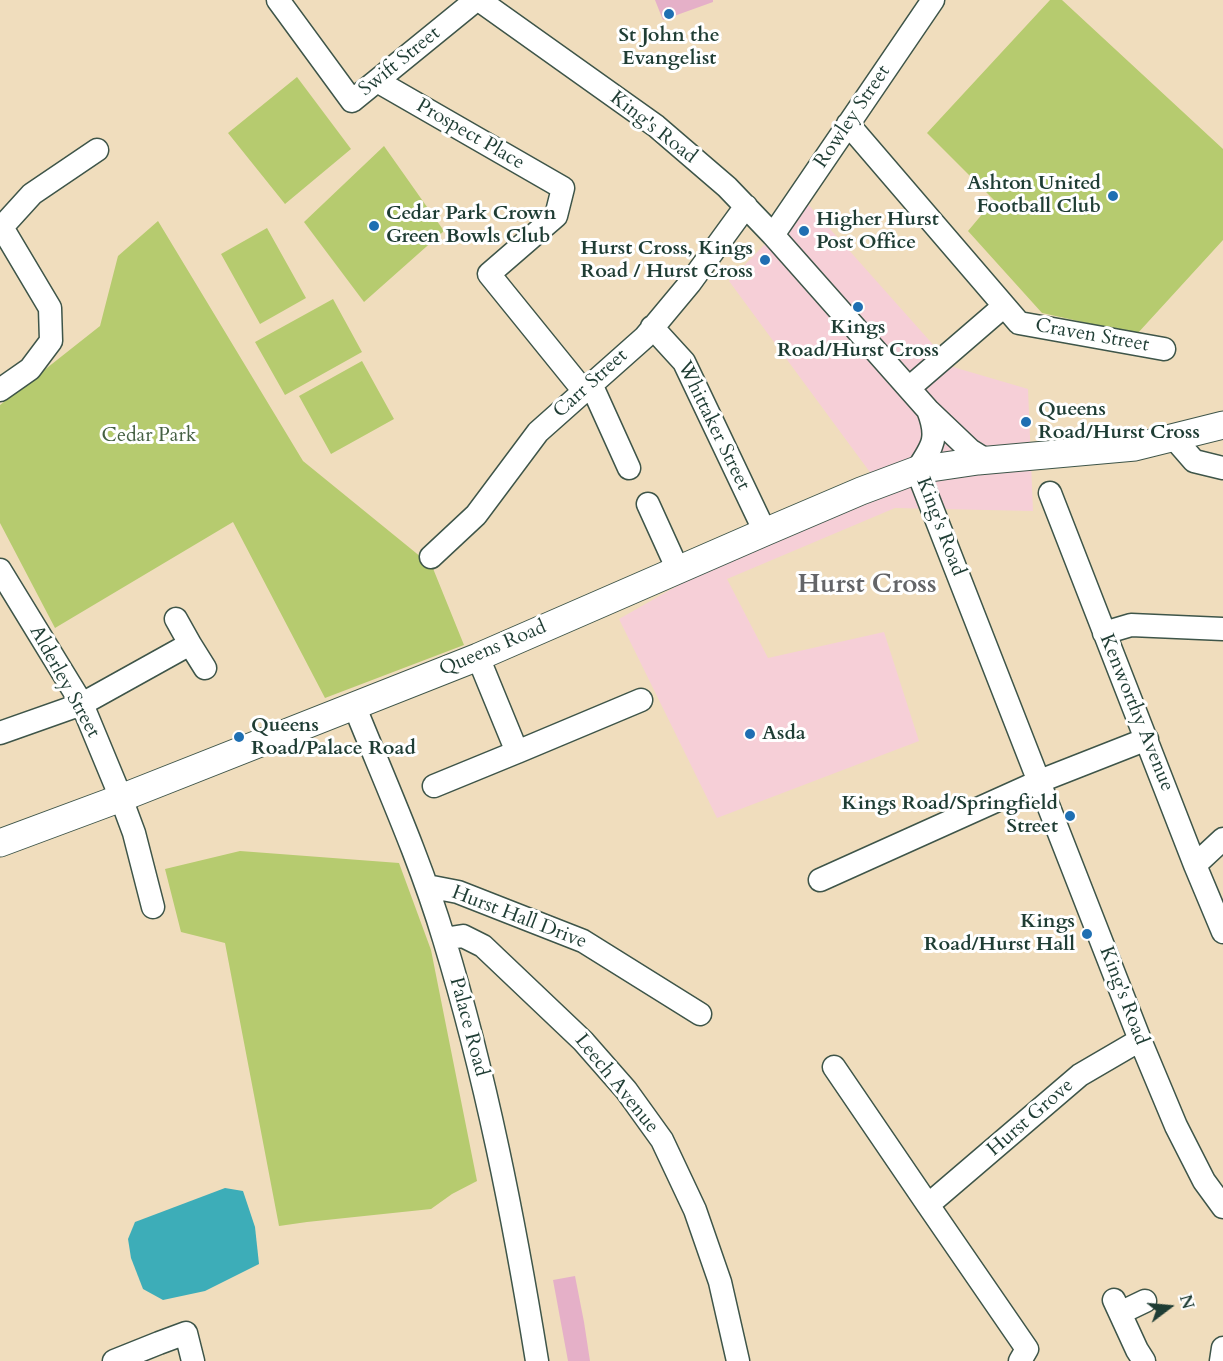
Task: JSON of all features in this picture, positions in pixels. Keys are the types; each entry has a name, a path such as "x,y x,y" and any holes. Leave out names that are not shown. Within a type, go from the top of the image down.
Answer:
{"main road":[{"name":"Queens Road","path":"0,843 122,798 478,657 861,491 917,470 986,460 1135,447 1223,425"}],"street":[{"name":"Swift Street","path":"278,0 352,101 477,0"},
{"name":"King's Road","path":"477,0 656,126 727,187 928,410 933,423 932,447 917,470 1140,1040 1176,1126 1204,1181 1223,1208"},
{"name":"Rowley Street","path":"772,235 933,0"},
{"name":"Prospect Place","path":"378,81 563,188 556,216 489,274 587,387"},
{"path":"848,124 1012,315 909,388"},
{"path":"0,390 30,369 51,341 50,308 1,225 32,194 97,150"},
{"name":"Carr Street","path":"431,557 476,515 538,432 645,336 690,283 746,206"},
{"name":"Craven Street","path":"1012,315 1164,349"},
{"name":"Whittaker Street","path":"652,327 684,362 765,532"},
{"path":"587,387 629,468"},
{"path":"928,410 970,450 986,460"},
{"path":"1174,438 1194,461 1223,468"},
{"name":"Kenworthy Avenue","path":"1050,493 1223,932"},
{"path":"648,504 678,570"},
{"name":"Alderley Street","path":"0,570 82,704 122,798 134,833 153,907"},
{"path":"176,619 205,668"},
{"path":"1104,633 1131,625 1223,629"},
{"path":"0,733 82,704 190,644"},
{"path":"478,657 517,752"},
{"path":"434,786 641,700"},
{"name":"Palace Road","path":"354,705 427,886 444,939 489,1106 525,1283 537,1361"},
{"path":"820,880 1040,780 1147,739"},
{"path":"1195,865 1223,839"},
{"name":"Hurst Hall Drive","path":"427,886 458,892 583,940 700,1014"},
{"name":"Leech Avenue","path":"444,939 463,936 483,946 584,1041 626,1090 662,1140 695,1210 720,1282 738,1361"},
{"name":"Hurst Grove","path":"928,1205 1080,1075 1140,1040"},
{"path":"834,1067 1028,1348 1020,1361"},
{"path":"1144,1361 1117,1306 1145,1301"},
{"path":"114,1361 186,1333 193,1361"},
{"path":"1221,1361 1223,1348"}],"shaded area":[{"path":"806,202 953,367 1028,389 1033,511 895,508 727,579 768,658 884,632 919,741 717,818 619,619 872,475 729,281"}],"green space":[{"name":"Ashton United Football Club","path":"1050,0 1062,0 1223,149 1223,240 1137,334 1042,313 968,231 994,200 927,133"},
{"path":"297,77 351,149 285,204 228,133"},
{"name":"Cedar Park Crown Green Bowls Club","path":"384,146 444,231 364,302 304,222"},
{"name":"Cedar Park","path":"158,221 303,461 432,566 464,645 325,698 233,522 55,628 0,523 0,405 100,326 118,256"},
{"path":"267,228 306,298 260,324 221,254"},
{"path":"333,299 362,352 285,395 255,342"},
{"path":"362,361 394,419 331,454 299,396"},
{"path":"240,851 399,863 431,950 477,1181 452,1194 431,1209 279,1226 225,943 181,932 165,869"}],"water":[{"path":"225,1188 243,1191 255,1227 259,1264 205,1291 163,1300 143,1289 131,1258 128,1239 135,1222"}],"building":[{"name":"St John the Evangelist","path":"655,0 713,0 713,2 663,20"},
{"path":"575,1276 590,1361 568,1361 553,1280"}],"place":[{"name":"St John the Evangelist","path":"669,14"},
{"name":"Ashton United Football Club","path":"1113,196"},
{"name":"Cedar Park Crown Green Bowls Club","path":"374,226"},
{"name":"Higher Hurst Post Office","path":"804,231"},
{"name":"Hurst Cross, Kings Road / Hurst Cross","path":"765,260"},
{"name":"Kings Road/Hurst Cross","path":"858,307"},
{"name":"Queens Road/Hurst Cross","path":"1026,422"},
{"name":"Asda","path":"750,734"},
{"name":"Queens Road/Palace Road","path":"239,737"},
{"name":"Kings Road/Springfield Street","path":"1070,816"},
{"name":"Kings Road/Hurst Hall","path":"1087,934"}],"district":[{"name":"Hurst Cross","path":"867,586"}]}
